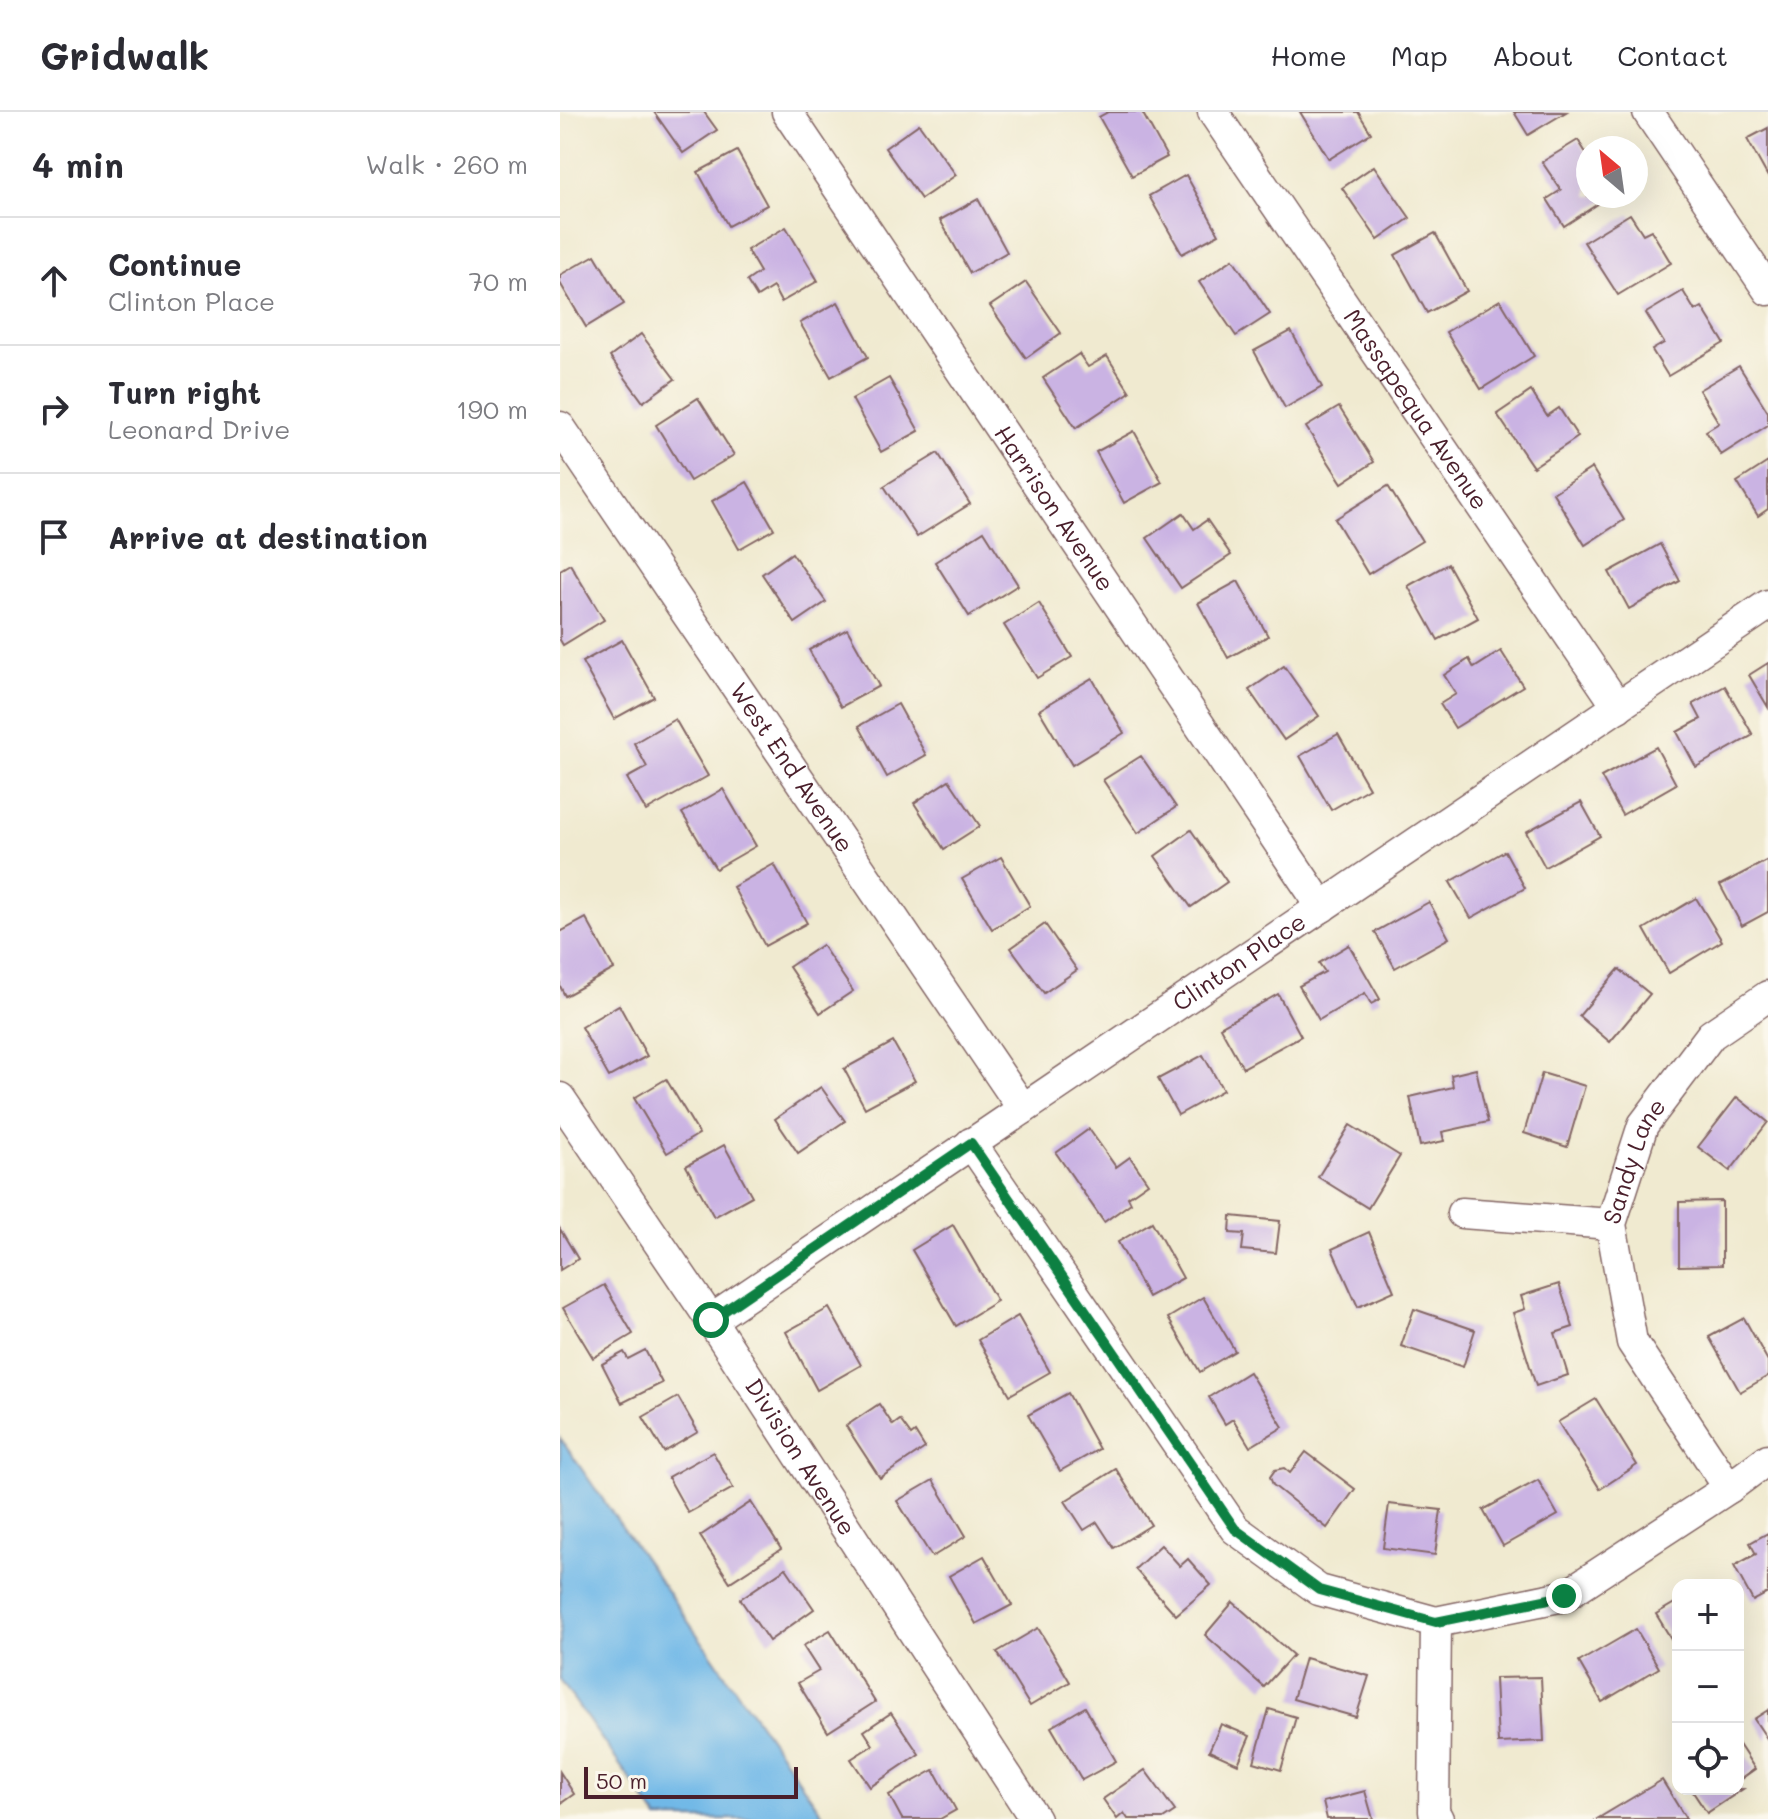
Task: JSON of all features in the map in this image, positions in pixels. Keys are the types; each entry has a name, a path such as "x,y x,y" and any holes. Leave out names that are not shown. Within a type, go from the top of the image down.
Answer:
{"street":[{"name":"Harrison Avenue","path":"787,112 1322,907"},
{"name":"Massapequa Avenue","path":"1213,112 1618,707"},
{"path":"1648,112 1768,290"},
{"name":"West End Avenue","path":"560,427 1023,1109"},
{"name":"Clinton Place","path":"711,1320 1768,605"},
{"name":"Sandy Lane","path":"1729,1488 1632,1342 1611,1224 1643,1125 1711,1035 1768,996"},
{"name":"Division Avenue","path":"560,1098 711,1320 1035,1819"},
{"path":"971,1143 1235,1529 1319,1590 1436,1622 1564,1596 1768,1459"},
{"path":"1462,1213 1611,1224"},
{"path":"1436,1622 1434,1812 1438,1819"}],"water":[{"path":"560,1438 826,1819 658,1819 560,1680"}],"building":[{"path":"654,112 704,112 717,130 683,153"},
{"path":"1108,112 1142,112 1167,157 1132,176 1099,117"},
{"path":"1300,112 1358,112 1371,133 1329,159"},
{"path":"1514,112 1566,112 1528,135"},
{"path":"919,124 956,175 921,199 885,148"},
{"path":"1768,128 1768,177 1747,139"},
{"path":"1576,141 1576,208 1592,208 1564,226 1547,199 1561,190 1542,162"},
{"path":"737,151 767,205 728,226 698,172"},
{"path":"1374,166 1410,218 1378,240 1342,188"},
{"path":"1186,175 1219,234 1182,254 1149,196"},
{"path":"978,199 1007,252 970,273 940,220"},
{"path":"1630,214 1643,234 1651,230 1671,263 1618,295 1584,242"},
{"path":"786,227 818,281 781,302 773,287 757,297 747,281 760,272 747,250"},
{"path":"1435,233 1467,291 1427,313 1395,255"},
{"path":"595,255 624,304 586,327 560,283 560,275"},
{"path":"1233,259 1270,314 1236,336 1199,282"},
{"path":"1026,282 1061,333 1026,358 990,306"},
{"path":"1683,291 1695,311 1702,307 1724,343 1668,376 1652,350 1664,343 1646,313"},
{"path":"1500,300 1534,356 1481,389 1446,332"},
{"path":"838,302 868,357 831,377 800,323"},
{"path":"1291,331 1322,387 1285,408 1254,351"},
{"path":"641,334 675,379 643,402 610,357"},
{"path":"1079,354 1088,367 1107,356 1130,392 1076,428 1043,378"},
{"path":"1739,366 1768,412 1768,425 1721,455 1706,431 1719,423 1699,390"},
{"path":"889,378 919,431 881,452 852,399"},
{"path":"1531,391 1547,416 1559,408 1578,437 1533,467 1497,414"},
{"path":"698,398 734,455 690,481 656,425"},
{"path":"1339,407 1374,462 1342,483 1306,427"},
{"path":"1134,431 1162,482 1124,503 1096,452"},
{"path":"938,453 970,504 917,537 884,486"},
{"path":"1768,462 1768,509 1758,516 1737,482"},
{"path":"1592,468 1624,520 1585,545 1553,493"},
{"path":"747,482 774,529 739,549 712,501"},
{"path":"1388,486 1422,541 1368,574 1335,519"},
{"path":"1183,513 1194,529 1207,520 1231,555 1181,588 1147,538"},
{"path":"984,531 1018,585 969,616 935,562"},
{"path":"1660,544 1680,581 1629,609 1609,572"},
{"path":"792,553 826,602 795,623 762,574"},
{"path":"570,564 604,620 563,645 560,640 560,570"},
{"path":"1448,564 1478,618 1438,640 1408,586"},
{"path":"1238,581 1268,636 1228,658 1198,603"},
{"path":"1039,603 1072,657 1037,678 1004,625"},
{"path":"847,629 879,686 841,707 809,650"},
{"path":"622,640 654,697 614,719 582,662"},
{"path":"1501,651 1523,686 1455,728 1440,704 1456,694 1444,675 1469,659 1474,668"},
{"path":"1768,663 1768,707 1749,675"},
{"path":"1284,666 1319,716 1284,740 1249,690"},
{"path":"1092,678 1124,733 1072,765 1039,710"},
{"path":"1725,686 1753,735 1696,767 1677,732 1701,719 1693,704"},
{"path":"898,704 926,755 887,777 859,726"},
{"path":"675,719 708,776 646,811 627,778 647,767 634,743"},
{"path":"1338,734 1369,788 1331,810 1300,756"},
{"path":"1656,747 1676,784 1622,815 1601,777"},
{"path":"1141,756 1176,807 1138,833 1103,780"},
{"path":"949,780 980,826 944,849 914,803"},
{"path":"723,789 756,846 716,869 682,813"},
{"path":"1581,802 1600,836 1545,867 1526,832"},
{"path":"1191,830 1227,882 1191,907 1155,856"},
{"path":"1505,851 1525,888 1471,918 1450,882"},
{"path":"1001,857 1030,906 992,929 962,879"},
{"path":"1768,860 1768,912 1742,926 1720,885"},
{"path":"774,864 807,923 765,946 733,887"},
{"path":"1696,898 1722,941 1669,973 1644,929"},
{"path":"1429,902 1449,938 1395,968 1375,932"},
{"path":"586,918 614,969 565,996 560,986 560,932"},
{"path":"1045,924 1077,970 1044,993 1011,948"},
{"path":"822,945 853,991 820,1013 789,967"},
{"path":"1349,945 1380,999 1371,1004 1365,993 1319,1020 1299,986 1325,972 1319,963"},
{"path":"1619,969 1650,994 1610,1042 1579,1016"},
{"path":"1278,994 1301,1036 1243,1068 1220,1027"},
{"path":"619,1005 647,1056 609,1077 581,1027"},
{"path":"893,1042 915,1081 865,1108 844,1069"},
{"path":"1203,1055 1223,1090 1178,1115 1158,1079"},
{"path":"1476,1069 1488,1122 1442,1132 1444,1141 1420,1146 1410,1097 1453,1087 1451,1075"},
{"path":"1542,1073 1585,1086 1567,1147 1524,1133"},
{"path":"666,1079 699,1134 667,1153 634,1098"},
{"path":"821,1087 845,1121 798,1153 775,1119"},
{"path":"1737,1097 1768,1122 1730,1171 1698,1147"},
{"path":"1350,1125 1400,1156 1368,1208 1318,1177"},
{"path":"1089,1129 1116,1167 1130,1157 1148,1183 1128,1197 1131,1203 1104,1222 1056,1153"},
{"path":"724,1145 752,1196 714,1217 686,1166"},
{"path":"1722,1201 1722,1265 1679,1266 1679,1202"},
{"path":"1231,1216 1280,1221 1276,1253 1242,1250 1244,1234 1230,1233"},
{"path":"1152,1222 1183,1278 1148,1297 1118,1242"},
{"path":"953,1225 997,1301 956,1326 912,1250"},
{"path":"560,1229 578,1259 560,1270"},
{"path":"1369,1232 1394,1291 1358,1307 1332,1249"},
{"path":"1559,1284 1573,1327 1555,1333 1568,1375 1536,1386 1513,1313 1525,1309 1521,1296"},
{"path":"604,1285 633,1334 593,1358 563,1308"},
{"path":"1203,1297 1235,1351 1200,1372 1168,1318"},
{"path":"829,1308 861,1365 817,1390 786,1332"},
{"path":"1414,1309 1475,1330 1463,1367 1401,1346"},
{"path":"1018,1316 1050,1372 1010,1395 978,1340"},
{"path":"1744,1318 1768,1361 1768,1376 1740,1392 1709,1337"},
{"path":"645,1350 662,1383 622,1403 602,1364 624,1352 628,1359"},
{"path":"1249,1372 1283,1427 1250,1447 1233,1419 1225,1424 1209,1397"},
{"path":"1068,1393 1099,1449 1060,1471 1028,1415"},
{"path":"678,1397 698,1432 664,1452 643,1417"},
{"path":"1596,1399 1637,1465 1600,1489 1558,1422"},
{"path":"879,1404 893,1425 900,1420 911,1435 915,1432 925,1448 880,1478 846,1426"},
{"path":"713,1452 733,1488 688,1513 668,1477"},
{"path":"1306,1452 1355,1489 1327,1528 1273,1485 1270,1477 1275,1470 1284,1468 1290,1473"},
{"path":"1116,1469 1151,1525 1114,1548 1097,1522 1084,1530 1065,1501"},
{"path":"933,1480 966,1536 932,1557 897,1501"},
{"path":"1538,1480 1558,1515 1503,1546 1483,1510"},
{"path":"751,1502 781,1549 730,1582 700,1536"},
{"path":"1389,1504 1441,1510 1435,1555 1383,1548"},
{"path":"1768,1533 1768,1593 1753,1601 1744,1579 1734,1566 1756,1554 1750,1543"},
{"path":"1161,1545 1180,1566 1188,1559 1211,1585 1176,1615 1135,1569"},
{"path":"984,1556 1012,1605 976,1624 949,1576"},
{"path":"786,1568 814,1609 769,1641 740,1599"},
{"path":"1233,1602 1293,1655 1264,1687 1205,1635"},
{"path":"1672,1605 1672,1640 1656,1614"},
{"path":"1038,1628 1070,1682 1030,1706 997,1652"},
{"path":"1636,1629 1659,1668 1602,1702 1579,1662"},
{"path":"830,1630 875,1702 828,1732 798,1683 819,1671 803,1646"},
{"path":"1305,1658 1369,1676 1356,1717 1293,1699"},
{"path":"1541,1677 1544,1741 1498,1743 1495,1678"},
{"path":"1085,1707 1116,1761 1082,1780 1051,1727"},
{"path":"1269,1709 1296,1717 1281,1770 1254,1762"},
{"path":"1768,1710 1768,1740 1754,1719"},
{"path":"891,1713 919,1754 870,1787 851,1759 873,1745 864,1731"},
{"path":"1221,1724 1250,1736 1238,1764 1209,1751"},
{"path":"1744,1752 1755,1769 1744,1777"},
{"path":"934,1770 956,1810 940,1819 902,1819 889,1795"},
{"path":"1145,1770 1175,1811 1163,1819 1128,1819 1124,1813 1117,1819 1103,1799"},
{"path":"560,1772 574,1794 560,1804"},
{"path":"1662,1780 1686,1819 1597,1819"},
{"path":"1365,1791 1373,1819 1327,1819 1323,1802"},
{"path":"1695,1795 1734,1795 1707,1813"}],"route":[{"path":"711,1320 971,1143 1235,1529 1319,1590 1436,1622 1564,1596"}]}
